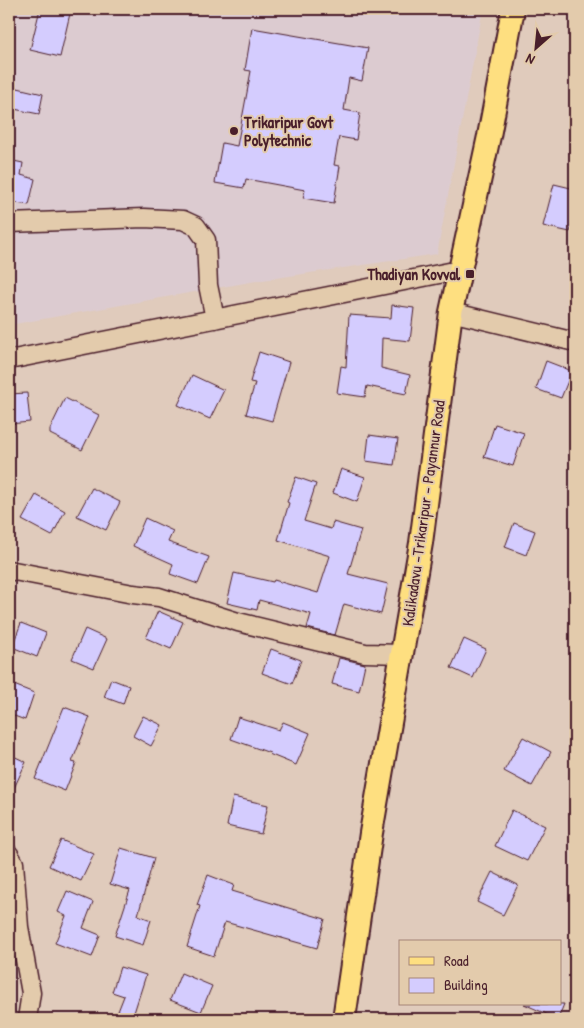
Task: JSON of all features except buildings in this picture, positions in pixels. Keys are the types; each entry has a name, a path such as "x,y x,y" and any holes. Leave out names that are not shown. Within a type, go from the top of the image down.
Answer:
{"main road":[{"name":"Kalikadavu -Trikaripur - Payannur Road","path":"344,1019 371,833 421,543 451,312 489,136 513,9"}],"street":[{"path":"9,223 144,218 183,220 196,226 206,240 208,284 215,319"},
{"path":"9,360 459,270"},
{"path":"451,312 575,342"},
{"path":"9,570 133,594 159,597 238,622 365,653 402,654"},
{"path":"9,854 14,863 20,927 31,993 27,1019"}],"shaded area":[{"name":"Trikaripur Govt Polytechnic","path":"9,9 483,9 437,254 256,281 9,325"}],"place":[{"name":"Trikaripur Govt Polytechnic","path":"234,131"},
{"name":"Thadiyan Kovval","path":"470,274"}]}
